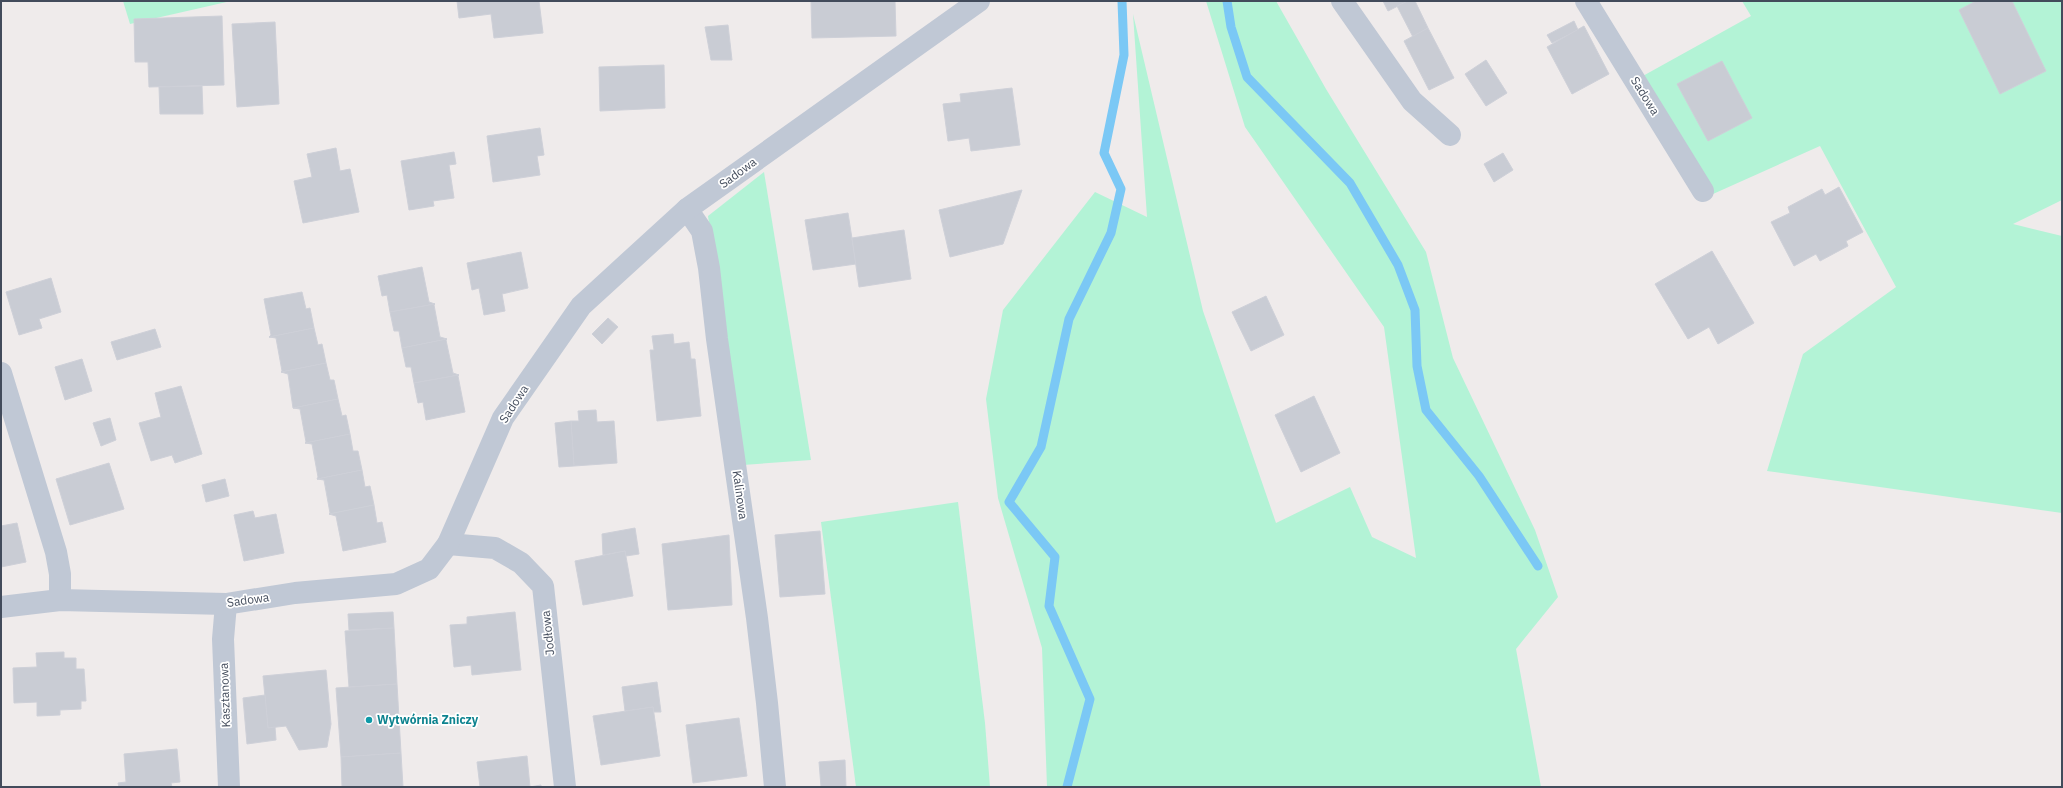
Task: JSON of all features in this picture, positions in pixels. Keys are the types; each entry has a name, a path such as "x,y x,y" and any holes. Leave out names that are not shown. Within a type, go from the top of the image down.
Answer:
{"street":[{"name":"Sadowa","path":"1,607 60,600 226,604 295,593 396,584 428,569 448,544 503,418 581,306 687,209 979,1"},
{"path":"1342,1 1412,101 1450,134"},
{"name":"Sadowa","path":"1586,1 1703,191"},
{"name":"Kalinowa","path":"687,209 702,231 709,268 759,634 775,787"},
{"path":"1,373 56,552 60,574 60,600"},
{"name":"Jodłowa","path":"448,544 495,548 521,563 543,586 565,787"},
{"name":"Kasztanowa","path":"226,604 223,639 229,787"}],"green space":[{"path":"123,1 231,1 130,24"},
{"path":"1206,1 1276,1 1326,89 1426,252 1453,358 1535,530 1558,597 1516,649 1541,787 1047,787 1042,648 998,498 986,399 1003,310 1095,192 1147,217 1133,14 1203,311 1276,523 1350,487 1372,537 1416,558 1384,327 1245,127"},
{"path":"1742,1 2062,1 2062,200 2013,224 2062,236 2062,513 1767,471 1803,354 1896,287 1820,146 1713,194 1641,77 1751,16"},
{"path":"764,172 811,460 743,465 708,216"},
{"path":"958,502 985,723 990,787 856,787 821,522"}],"building":[{"path":"457,1 539,1 543,33 494,38 491,14 459,18"},
{"path":"811,1 895,1 896,36 812,38"},
{"path":"1383,1 1408,1 1388,11"},
{"path":"1408,1 1415,1 1428,28 1413,37 1397,6"},
{"path":"1976,1 2012,1 2046,71 2000,94 1959,10"},
{"path":"222,16 224,85 149,87 148,62 135,62 134,19"},
{"path":"1574,21 1578,30 1552,43 1547,35"},
{"path":"275,22 279,104 237,107 232,24"},
{"path":"728,25 732,60 711,60 705,27"},
{"path":"1584,26 1609,74 1572,94 1547,47"},
{"path":"1428,28 1454,78 1429,90 1404,41"},
{"path":"1486,60 1507,93 1486,106 1465,74"},
{"path":"1722,61 1752,118 1708,141 1677,84"},
{"path":"664,65 665,108 600,111 599,67"},
{"path":"202,86 203,114 160,114 159,87"},
{"path":"1012,88 1020,145 971,151 969,138 948,141 943,104 961,102 960,94"},
{"path":"540,128 544,155 537,156 540,175 493,182 487,136"},
{"path":"336,148 340,171 350,169 359,212 303,223 294,181 312,177 307,154"},
{"path":"454,152 456,164 449,165 454,198 433,201 434,206 409,210 401,161"},
{"path":"1503,153 1513,170 1494,182 1484,164"},
{"path":"1839,187 1863,232 1846,241 1848,246 1820,261 1816,254 1794,266 1771,222 1790,213 1788,207 1822,189 1825,195"},
{"path":"1022,190 1003,244 950,257 939,210"},
{"path":"848,213 856,264 813,270 805,220"},
{"path":"904,230 911,279 859,287 852,238"},
{"path":"1712,251 1754,323 1718,344 1709,327 1688,339 1655,284"},
{"path":"521,252 528,288 502,294 505,311 484,315 479,288 472,290 467,263"},
{"path":"422,267 429,302 435,304 390,312 387,295 382,296 378,276"},
{"path":"51,278 61,312 39,319 42,328 19,335 6,292"},
{"path":"302,292 306,309 310,308 314,328 269,337 271,335 264,299"},
{"path":"1266,296 1284,335 1251,351 1232,312"},
{"path":"435,304 440,337 447,339 402,348 399,331 394,331 390,312"},
{"path":"608,318 618,327 602,344 592,334"},
{"path":"314,328 318,345 322,344 326,363 281,372 276,338 269,337"},
{"path":"155,329 161,347 117,360 111,342"},
{"path":"673,334 674,344 689,342 691,359 695,359 701,416 657,421 650,350 654,350 652,336"},
{"path":"447,339 453,373 459,375 414,383 411,367 406,367 402,348"},
{"path":"82,359 92,391 65,400 55,367"},
{"path":"326,363 330,380 334,380 338,399 293,408 288,374 281,372"},
{"path":"459,375 465,412 426,420 423,402 418,403 414,383"},
{"path":"181,386 202,454 175,463 172,455 151,461 139,423 161,417 155,393"},
{"path":"1314,396 1340,453 1301,472 1275,415"},
{"path":"338,399 342,416 346,415 350,434 305,443 300,409 293,408"},
{"path":"596,410 597,422 614,421 617,463 574,466 571,421 579,421 578,411"},
{"path":"110,418 116,440 101,446 93,423"},
{"path":"571,421 574,466 559,467 555,423"},
{"path":"350,434 353,451 358,451 362,470 317,479 318,477 312,444 305,443"},
{"path":"109,463 124,509 70,525 56,479"},
{"path":"362,470 365,487 370,486 374,505 329,514 324,480 317,479"},
{"path":"225,479 229,496 206,502 202,485"},
{"path":"374,505 377,523 382,522 386,542 343,551 336,516 329,514"},
{"path":"253,511 255,518 276,514 284,553 244,561 234,515"},
{"path":"17,523 26,562 1,567 1,526"},
{"path":"635,528 639,554 626,556 625,551 603,555 602,534"},
{"path":"820,531 825,594 780,597 775,535"},
{"path":"729,535 732,605 668,610 662,544"},
{"path":"625,551 633,596 583,605 575,561"},
{"path":"393,612 394,628 349,630 348,614"},
{"path":"515,612 521,670 472,675 471,665 454,667 450,625 467,624 467,617"},
{"path":"394,628 397,684 349,687 345,631"},
{"path":"64,652 64,658 76,658 76,669 84,669 86,701 81,701 81,709 60,710 60,715 37,716 37,702 14,703 13,668 37,667 36,653"},
{"path":"326,670 331,724 327,747 299,750 286,726 268,728 263,676"},
{"path":"657,682 661,712 654,712 653,707 625,711 622,687"},
{"name":"Wytwórnia Zniczy","path":"397,684 401,753 341,757 336,688"},
{"path":"265,695 268,728 275,727 276,740 247,744 243,698"},
{"path":"653,707 660,756 601,765 593,716"},
{"path":"739,718 747,776 693,783 686,725"},
{"path":"177,749 180,782 171,783 172,787 119,787 118,783 126,782 124,754"},
{"path":"401,753 403,787 342,787 341,757"},
{"path":"527,756 530,787 480,787 477,762"},
{"path":"845,760 846,787 821,787 819,762"},
{"path":"541,785 541,787 530,787"}],"waterway":[{"path":"1067,787 1090,699 1049,606 1055,557 1009,502 1041,447 1069,319 1111,233 1121,189 1104,153 1124,55 1122,1"},
{"path":"1227,1 1231,27 1247,77 1350,183 1398,265 1415,310 1417,366 1426,410 1479,476 1538,566"}],"place":[{"name":"Wytwórnia Zniczy","path":"369,720"}]}
